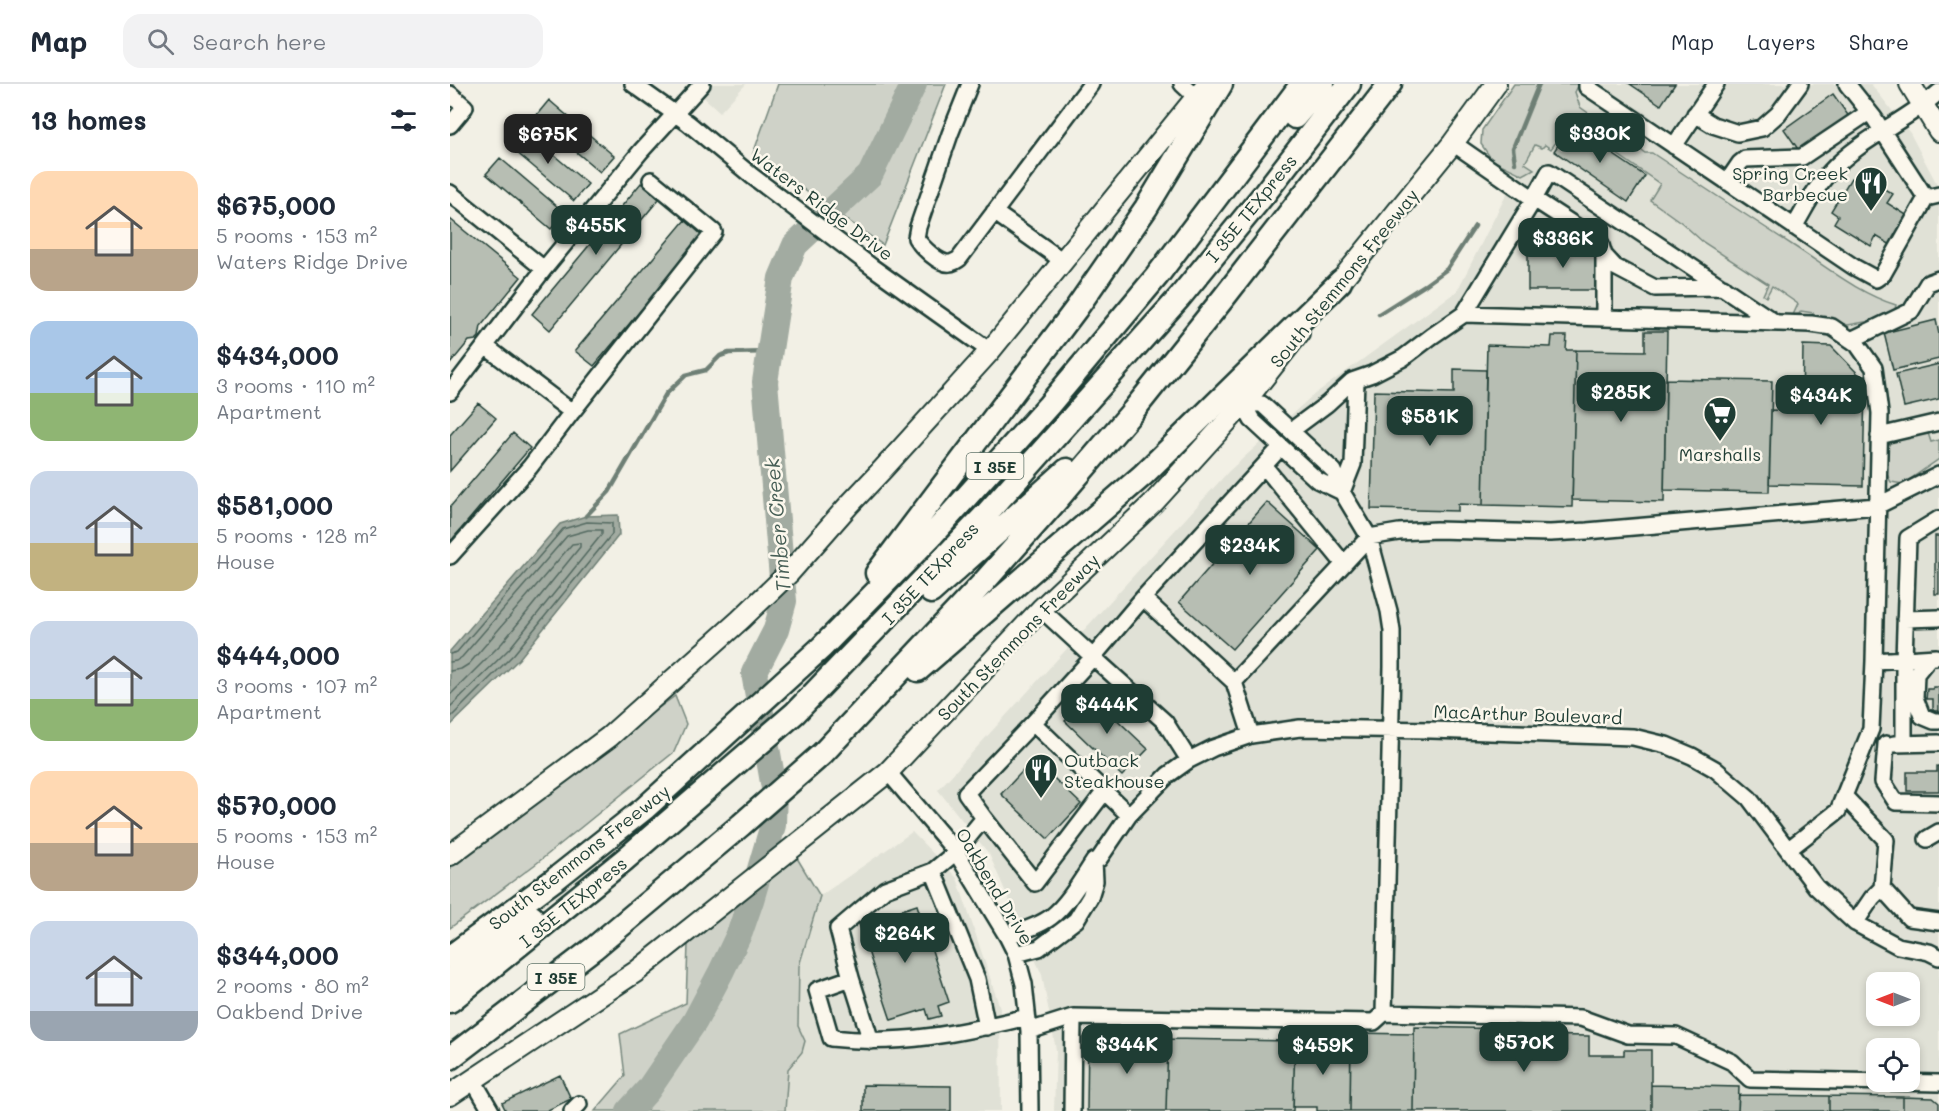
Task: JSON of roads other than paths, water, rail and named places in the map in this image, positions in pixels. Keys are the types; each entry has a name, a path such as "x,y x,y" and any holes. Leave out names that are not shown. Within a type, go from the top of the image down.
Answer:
{"highway":[{"path":"822,646 1076,309 1146,208 1221,84"},
{"name":"South Stemmons Freeway","path":"450,957 555,880 677,780 822,646 933,534 1049,405 1157,276 1302,84"},
{"path":"1157,276 1323,84"},
{"name":"I 35E TEXpress","path":"450,1001 624,860 795,713 987,513 1179,298 1258,202 1349,84"},
{"name":"I 35E","path":"450,1058 594,948 822,754 983,583 1133,411 1390,84"},
{"path":"822,754 1143,475 1340,282"},
{"path":"795,713 1133,411"},
{"path":"450,979 533,916 645,808"}],"main road":[{"name":"South Stemmons Freeway","path":"450,1095 638,971 888,772 1041,609 1154,502 1244,404 1453,143 1496,84"},
{"path":"1910,84 1931,104 1939,131"},
{"path":"450,855 609,736 790,572 990,351 1063,261 1195,88"}],"street":[{"name":"Waters Ridge Drive","path":"633,84 872,267 990,351"},
{"path":"450,392 544,269 641,151 702,84"},
{"path":"970,84 950,134 916,238 921,246 942,262 951,263 959,259 1091,84"},
{"path":"1587,84 1587,87 1727,182 1854,267 1876,279 1883,274 1933,196 1847,84"},
{"path":"1674,146 1716,84"},
{"path":"1695,114 1713,125 1738,133 1762,128 1778,114 1800,84"},
{"path":"1794,226 1831,170 1882,130 1931,104 1939,92"},
{"path":"450,94 465,107 450,125"},
{"path":"1727,182 1745,159 1802,157 1869,112"},
{"path":"1453,143 1600,242 1604,255 1604,318"},
{"path":"1292,430 1327,404 1352,381 1403,358 1464,314 1549,172 1777,323"},
{"path":"450,556 530,467 714,232 651,180"},
{"path":"450,192 544,269"},
{"path":"994,212 1063,261"},
{"path":"1604,255 1615,267 1655,288 1723,287"},
{"path":"1851,340 1911,311 1928,283 1939,279"},
{"path":"1464,314 1811,324 1832,327 1857,344 1874,368 1880,412 1880,436 1871,729 1838,811 1789,849"},
{"path":"485,346 572,412"},
{"path":"1342,492 1353,464 1356,381"},
{"path":"1342,492 1317,480 1252,420 1244,404 1262,404 1334,471 1342,492 1369,537 1389,611 1392,631 1391,729 1384,1013"},
{"path":"1880,436 1939,422"},
{"path":"1105,791 1035,883 966,793 1033,723 1281,447"},
{"path":"1264,466 1344,564"},
{"path":"1234,682 1369,537 1436,530 1550,533 1587,531 1877,506 1939,476"},
{"path":"1904,744 1908,538 1939,519"},
{"path":"1143,598 1234,682 1251,735"},
{"path":"1041,609 1165,722 1189,760"},
{"path":"1905,619 1939,618"},
{"path":"1874,661 1934,657"},
{"path":"1934,657 1916,674 1915,698 1922,716 1939,721"},
{"path":"1033,723 1129,815"},
{"name":"MacArthur Boulevard","path":"1007,936 1051,916 1075,890 1094,861 1099,859 1129,815 1168,775 1189,760 1213,748 1251,735 1300,728 1391,729 1633,737 1666,745 1715,769 1749,798 1816,887 1855,923 1898,946 1936,953"},
{"path":"1865,744 1939,743"},
{"path":"1886,744 1883,782 1896,802 1939,803"},
{"name":"Oakbend Drive","path":"888,772 956,852 1016,954 1024,984 1028,1024 1030,1111"},
{"path":"1844,796 1886,840 1882,888 1872,898 1855,923"},
{"path":"871,1041 838,929 885,889 933,871 956,852 984,818"},
{"path":"1016,954 1039,948 1076,920 1090,897 1095,881 1094,861"},
{"path":"933,871 977,980 987,1027"},
{"path":"1882,888 1909,918 1939,922"},
{"path":"851,978 817,990 831,1038 871,1041 924,1038 987,1027 1073,1017 1374,1022 1384,1013 1581,1018 1628,1035 1676,1036 1732,1062 1750,1079 1939,1083"},
{"path":"1072,1111 1073,1017"},
{"path":"473,1080 490,1111"}],"water":[{"path":"618,515 619,535 519,659 450,726 450,651 560,524 586,516"}],"waterway":[{"name":"Timber Creek","path":"629,1111 648,1090 695,1021 721,972 740,932 773,825 774,788 754,673 776,630 784,601 765,382 781,278 795,245 870,175 914,84"},
{"path":"1515,163 1513,148 1539,84"},
{"path":"1379,314 1447,269 1475,226"},
{"path":"586,516 609,492 666,394 686,375 706,370 720,356 729,353 769,352"}],"place":[{"name":"Spring Creek Barbecue","path":"1871,212"},
{"name":"Marshalls","path":"1720,442"},
{"name":"Outback Steakhouse","path":"1041,799"}]}
